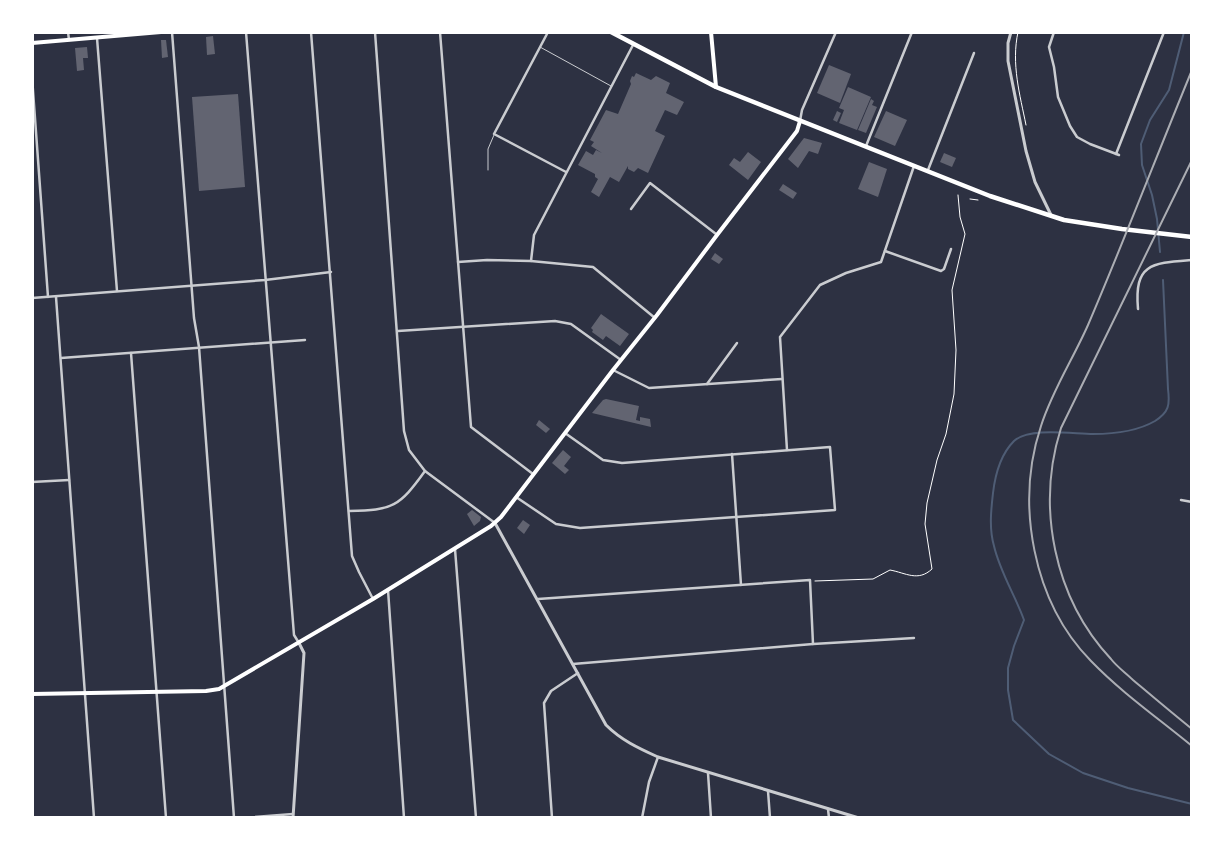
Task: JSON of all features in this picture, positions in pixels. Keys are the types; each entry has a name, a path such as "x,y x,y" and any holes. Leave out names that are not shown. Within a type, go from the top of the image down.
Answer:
{"main road":[{"path":"32,43 161,32"},
{"path":"611,32 716,87 990,196 1064,220 1192,237"},
{"path":"711,32 716,87"},
{"path":"32,694 206,691 224,687 388,590 495,523 655,318 797,131 800,121"}],"street":[{"path":"68,32 69,40"},
{"path":"172,32 194,318 199,347 234,818"},
{"path":"242,818 293,816 304,653 294,634 246,32"},
{"path":"312,32 352,556 373,599"},
{"path":"375,32 404,431 409,450 425,471 495,523 606,724 627,743 658,757 858,818"},
{"path":"440,32 471,427 534,475"},
{"path":"548,32 494,134 566,172"},
{"path":"800,121 802,110 836,32"},
{"path":"865,147 912,32"},
{"path":"1011,32 1008,43 1008,61 1026,151 1033,178 1051,216"},
{"path":"1054,32 1049,47 1058,97 1070,126 1077,137 1117,155 1164,32"},
{"path":"97,38 117,292"},
{"path":"532,261 534,235 633,45"},
{"path":"927,172 974,53"},
{"path":"32,77 48,297"},
{"path":"787,450 780,337 820,285 846,272 881,262 914,166"},
{"path":"631,209 650,183 717,234"},
{"path":"885,251 941,271 944,269 951,249"},
{"path":"458,262 486,260 532,261 593,267 655,318"},
{"path":"1138,309 1137,286 1142,276 1156,263 1192,260"},
{"path":"32,298 265,280 331,272"},
{"path":"56,297 94,818"},
{"path":"397,331 555,321 565,322 571,324 621,360"},
{"path":"61,358 305,340"},
{"path":"707,384 737,343"},
{"path":"131,353 166,818"},
{"path":"613,370 649,388 782,379"},
{"path":"516,497 556,524 569,527 835,510 830,447 622,463 603,460 566,433"},
{"path":"732,454 741,585"},
{"path":"349,511 380,510 394,505 403,498 425,471"},
{"path":"32,482 69,480"},
{"path":"1181,500 1192,502"},
{"path":"455,549 476,818"},
{"path":"538,599 810,580 814,644"},
{"path":"388,590 404,818"},
{"path":"573,664 814,644 914,638"},
{"path":"552,818 544,703 551,691 578,673"},
{"path":"642,818 649,782 658,757"},
{"path":"708,773 711,818"},
{"path":"768,791 770,818"},
{"path":"828,809 829,818"}],"lane":[{"path":"540,47 612,86"},
{"path":"488,170 488,149 494,134"}],"path":[{"path":"1018,32 1014,65 1026,126"},
{"path":"810,580 872,579 890,570 915,576 923,574 932,568 925,524 927,503 937,460 946,434 954,394 956,350 952,290 965,234 960,217 958,195"},
{"path":"970,199 978,200"}],"building":[{"path":"213,36 215,54 207,55 206,37"},
{"path":"161,40 166,40 168,57 162,58"},
{"path":"87,47 88,58 83,58 84,70 77,71 75,48"},
{"path":"829,65 851,74 840,103 817,93"},
{"path":"636,73 651,80 656,76 670,83 666,93 684,102 677,115 665,110 655,131 665,136 648,173 638,168 634,172 628,169 628,166 619,182 610,177 599,197 591,192 598,179 595,177 595,174 578,165 586,151 593,155 596,150 602,153 591,146 594,142 590,140 606,110 618,114 631,84 632,76 634,77"},
{"path":"848,87 871,97 857,130 839,123 844,110 839,108"},
{"path":"238,94 245,187 199,191 192,97"},
{"path":"871,99 874,101 872,105 877,107 866,133 858,130"},
{"path":"837,111 841,113 837,122 833,120"},
{"path":"886,111 907,120 895,146 874,137"},
{"path":"804,138 822,143 818,154 809,151 798,168 788,159"},
{"path":"748,152 761,162 748,180 729,165 734,158 740,162"},
{"path":"944,153 956,158 952,167 940,162"},
{"path":"869,162 887,169 878,197 858,189"},
{"path":"783,184 797,193 793,199 779,190"},
{"path":"715,253 723,259 719,264 711,259"},
{"path":"601,314 629,334 620,346 606,336 603,340 592,332 591,328"},
{"path":"606,399 639,406 636,420 640,421 640,417 650,419 651,427 592,413"},
{"path":"539,420 550,429 546,433 536,425"},
{"path":"563,450 571,457 564,466 569,470 565,474 552,463"},
{"path":"472,510 481,517 480,521 474,526 467,514"},
{"path":"523,520 530,525 524,534 517,528"}],"waterway":[{"path":"1160,252 1157,219 1152,195 1142,165 1141,144 1150,120 1169,90 1184,32"},
{"path":"1163,280 1169,399 1166,411 1160,418 1148,425 1125,432 1109,434 1040,433 1030,434 1014,441 1002,459 995,480 991,526 992,540 1000,565 1024,620 1008,668 1008,690 1013,720 1049,754 1083,773 1128,788 1192,804"}],"railway":[{"path":"1192,70 1115,262 1088,325 1046,413 1033,456 1030,487 1030,519 1034,551 1043,581 1055,610 1071,637 1091,661 1115,684 1192,746"},
{"path":"1192,160 1061,428 1054,458 1050,489 1051,520 1055,550 1064,580 1076,608 1091,635 1116,665 1192,729"}]}
